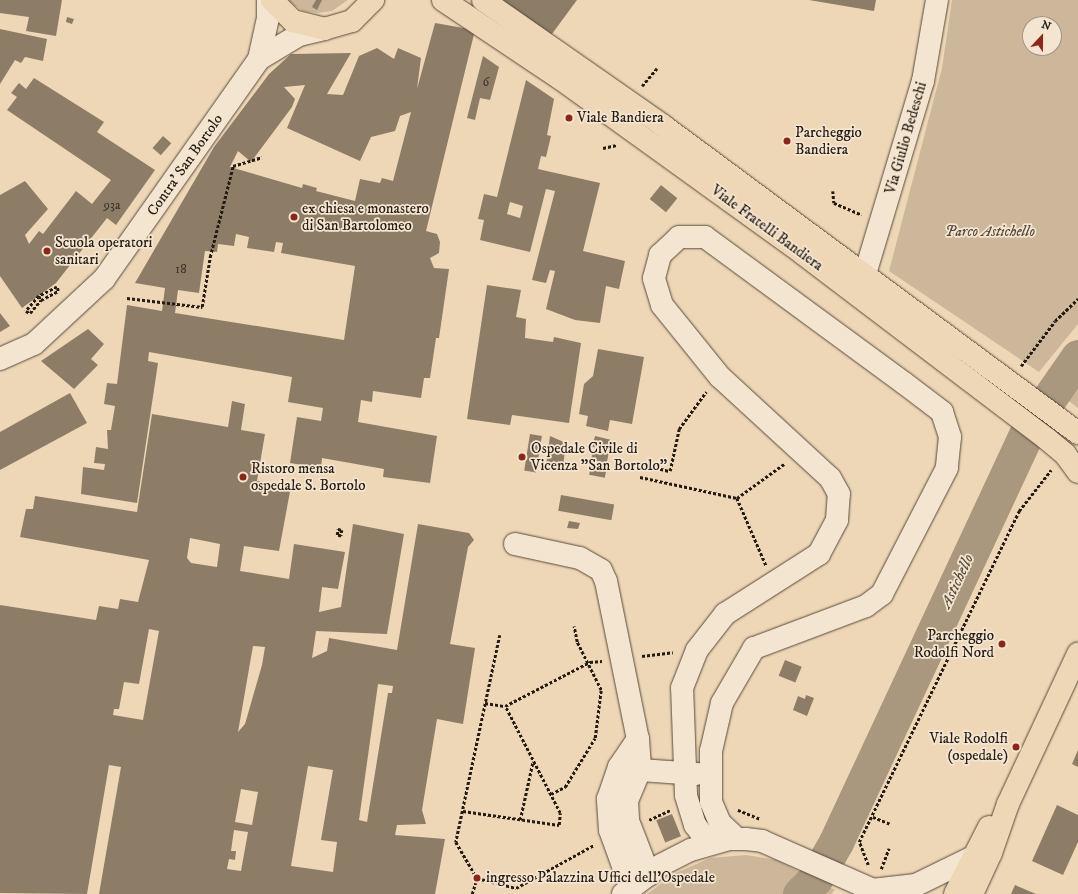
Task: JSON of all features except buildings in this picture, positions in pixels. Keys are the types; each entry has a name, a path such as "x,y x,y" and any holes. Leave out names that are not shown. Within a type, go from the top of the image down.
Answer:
{"main road":[{"path":"272,0 292,21 324,29 352,21 373,4"},
{"name":"Viale Fratelli Bandiera","path":"443,0 663,152 1047,439 1065,454 1078,472"},
{"name":"Viale Fratelli Bandiera","path":"483,0 662,125 865,274 1019,381 1073,428"},
{"path":"963,890 981,855 988,827 1008,804 1078,654"}],"street":[{"name":"Contra' San Bortolo","path":"0,359 34,344 104,279 259,59 268,18 268,0"},
{"name":"Via Giulio Bedeschi","path":"865,274 923,81 937,0"},
{"name":"Contra' San Bortolo","path":"259,59 299,35 324,29"},
{"path":"709,844 695,825 683,773 682,688 698,650 725,614 819,554 837,520 839,494 830,478 720,377 662,305 654,278 659,260 679,237 705,237 891,374 942,412 950,437 947,468 882,594 866,606 754,648 722,703 711,751 710,775 712,808 720,823 737,839"},
{"path":"515,544 580,558 601,570 610,594 638,739 640,770 627,800 621,831 649,875"},
{"path":"627,891 621,831 610,786 638,739"},
{"path":"640,770 710,775"},
{"path":"627,891 673,859 709,844 737,839 762,841 846,878 876,885 916,885 981,855"},
{"path":"932,894 963,890"}],"path":[{"path":"127,298 202,307 210,257 233,166 262,156"},
{"path":"833,192 834,203 869,218"},
{"path":"57,287 58,291 41,300 30,313 26,311 39,296 57,287"},
{"path":"39,296 41,300"},
{"path":"1019,381 1054,321 1078,299"},
{"path":"641,464 670,471 679,429 694,404 720,377"},
{"path":"640,477 737,498 800,452"},
{"path":"876,885 859,842 873,817 1018,511 1053,468"},
{"path":"737,498 773,583"},
{"path":"551,794 565,787 595,738 601,690 590,662 577,642 574,626"},
{"path":"500,635 456,842 478,878 516,888 621,831 675,808"},
{"path":"485,703 505,706 590,662 698,650"},
{"path":"463,811 559,825 560,813 505,706"},
{"path":"520,820 533,760"},
{"path":"873,817 890,824"},
{"path":"876,885 889,848"},
{"path":"472,894 478,878"}],"green space":[{"path":"287,0 348,0 332,11 317,13 303,11"},
{"name":"Parco Astichello","path":"952,0 1078,0 1078,324 1039,372 889,271 942,68"},
{"path":"1078,385 1078,408 1066,399"},
{"path":"746,855 777,860 835,890 831,894 647,894 676,873 710,858"}],"waterway":[{"name":"Astichello","path":"800,894 815,879 836,842 1030,426 1078,357"}],"place":[{"name":"Viale Bandiera","path":"569,118"},
{"name":"Parcheggio Bandiera","path":"787,141"},
{"name":"ex chiesa e monastero di San Bartolomeo","path":"294,217"},
{"name":"Scuola operatori sanitari","path":"47,251"},
{"name":"Ospedale Civile di Vicenza \"San Bortolo\"","path":"522,457"},
{"name":"Ristoro mensa ospedale S. Bortolo","path":"243,477"},
{"name":"Parcheggio Rodolfi Nord","path":"1002,644"},
{"name":"Viale Rodolfi (ospedale)","path":"1016,747"},
{"name":"ingresso Palazzina Uffici dell'Ospedale","path":"477,878"}]}
